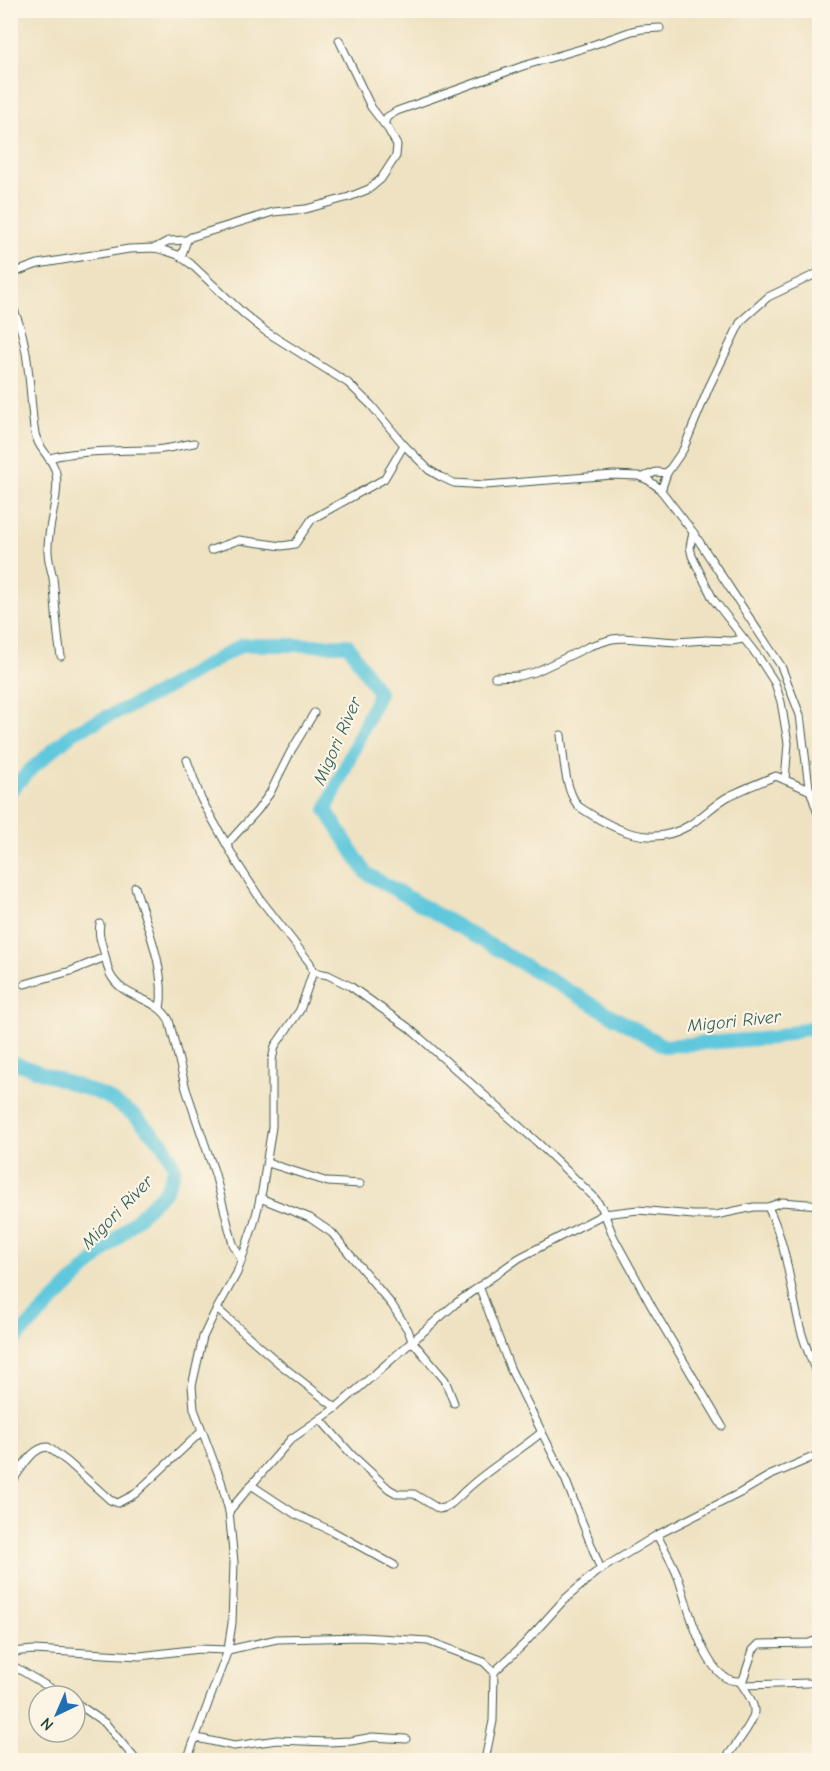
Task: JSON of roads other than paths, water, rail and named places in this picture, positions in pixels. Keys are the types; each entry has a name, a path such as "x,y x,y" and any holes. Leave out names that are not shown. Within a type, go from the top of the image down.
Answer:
{"street":[{"path":"384,124 387,117 397,111 523,66 632,31 660,28"},
{"path":"155,248 168,241 187,240 205,232 273,212 306,209 356,195 369,189 381,179 394,161 397,151 395,141 371,107 339,40"},
{"path":"181,257 187,240"},
{"path":"10,274 46,263 129,249 155,248 181,257 265,331 348,383 371,405 404,445 429,470 454,483 512,484 613,476 643,477 656,472 667,473"},
{"path":"661,491 667,473 683,450 713,378 741,321 768,297 819,273"},
{"path":"10,302 18,322 26,359 36,440 54,465 56,483 48,550 61,656"},
{"path":"49,459 56,456 95,452 152,450 194,443"},
{"path":"211,550 239,540 282,546 294,544 312,519 384,479 404,445"},
{"path":"643,477 661,491 693,532 781,666 800,715 811,791 819,820"},
{"path":"693,532 690,547 713,599 771,675 781,702 788,742 785,780"},
{"path":"495,677 519,676 535,672 590,646 612,639 676,642 743,639"},
{"path":"227,844 270,793 291,751 314,713"},
{"path":"561,735 566,775 573,800 578,806 627,833 642,837 657,837 687,827 728,797 776,776 811,791"},
{"path":"187,760 201,799 227,844 261,900 305,956 314,972 328,975 350,986 409,1028 564,1168 597,1202 614,1238 722,1426"},
{"path":"135,887 160,975 163,993 160,1009"},
{"path":"100,924 99,935 110,974 124,990 160,1009 167,1016 186,1089 215,1174 233,1244 241,1259"},
{"path":"25,984 71,971 105,957"},
{"path":"187,1761 228,1650 232,1623 234,1562 229,1511 215,1464 194,1409 192,1386 203,1338 237,1274 260,1198 268,1163 273,1115 273,1053 279,1039 300,1010 314,972"},
{"path":"268,1163 320,1181 360,1184"},
{"path":"260,1198 310,1218 332,1233 392,1305 408,1330 412,1341 445,1380 454,1403"},
{"path":"229,1511 291,1439 336,1408 479,1286 519,1258 604,1214 638,1210 716,1215 754,1207 768,1208 782,1202 819,1205"},
{"path":"768,1208 779,1233 801,1329 819,1384"},
{"path":"479,1286 510,1368 566,1481 601,1570"},
{"path":"217,1309 281,1365 336,1408"},
{"path":"320,1419 352,1455 389,1489 398,1494 414,1494 439,1509 449,1506 492,1468 542,1432"},
{"path":"10,1484 34,1453 40,1448 48,1447 110,1500 118,1503 135,1494 201,1432"},
{"path":"485,1761 493,1721 494,1672 576,1588 657,1535 740,1494 769,1476 819,1454"},
{"path":"251,1485 295,1514 332,1531 394,1565"},
{"path":"657,1535 678,1575 693,1627 714,1665 726,1679 742,1684 808,1683"},
{"path":"10,1652 34,1650 140,1656 199,1649 228,1650 277,1639 362,1637 428,1641 484,1662 494,1672"},
{"path":"742,1684 755,1646 764,1643 809,1643 819,1639"},
{"path":"10,1664 44,1684"},
{"path":"725,1761 750,1725 754,1715 753,1705 742,1684"},
{"path":"87,1710 105,1723 136,1761"},
{"path":"196,1738 234,1746 277,1740 327,1742 373,1737 406,1739"}],"waterway":[{"name":"Migori River","path":"10,791 30,770 74,732 156,694 242,645 348,645 379,693 326,810 366,873 664,1046 772,1038 820,1025"},
{"name":"Migori River","path":"10,1061 105,1096 134,1115 164,1145 175,1168 166,1190 10,1344"}]}
